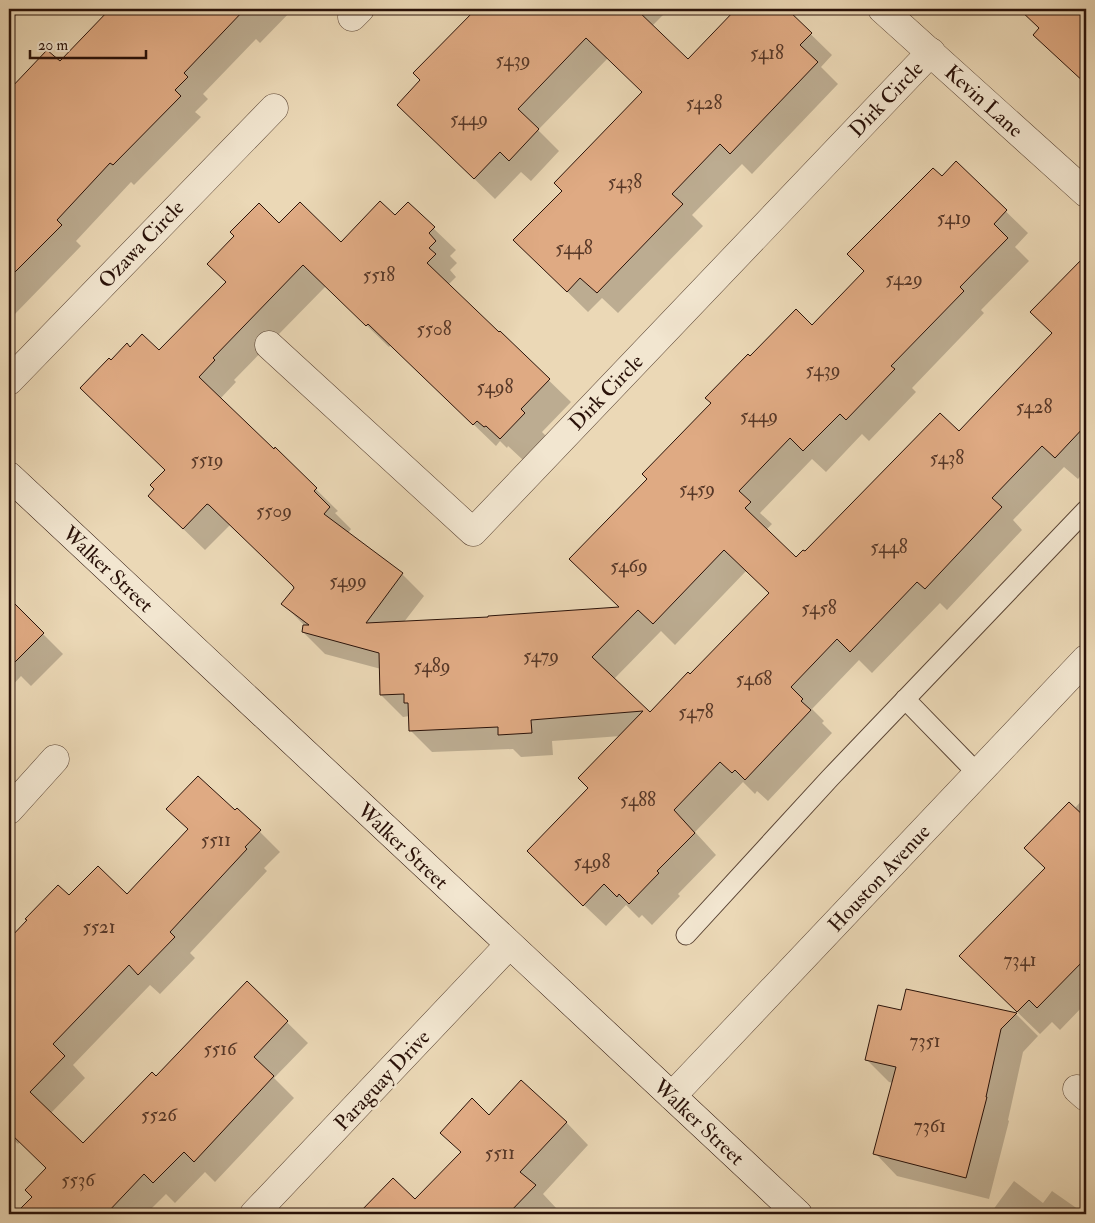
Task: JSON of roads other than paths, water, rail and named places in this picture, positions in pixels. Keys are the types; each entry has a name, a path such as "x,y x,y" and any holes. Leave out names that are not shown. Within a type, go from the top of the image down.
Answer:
{"street":[{"name":"Kevin Lane","path":"882,9 1086,193"},
{"name":"Dirk Circle","path":"269,345 473,532 930,52"},
{"name":"Ozawa Circle","path":"9,381 274,108"},
{"name":"Walker Street","path":"9,476 798,1214"},
{"name":"Houston Avenue","path":"672,1096 1085,662"},
{"path":"9,810 55,759"},
{"name":"Paraguay Drive","path":"254,1214 509,945"}],"lane":[{"path":"686,935 830,778 1086,510"},
{"path":"905,699 978,774"}]}
